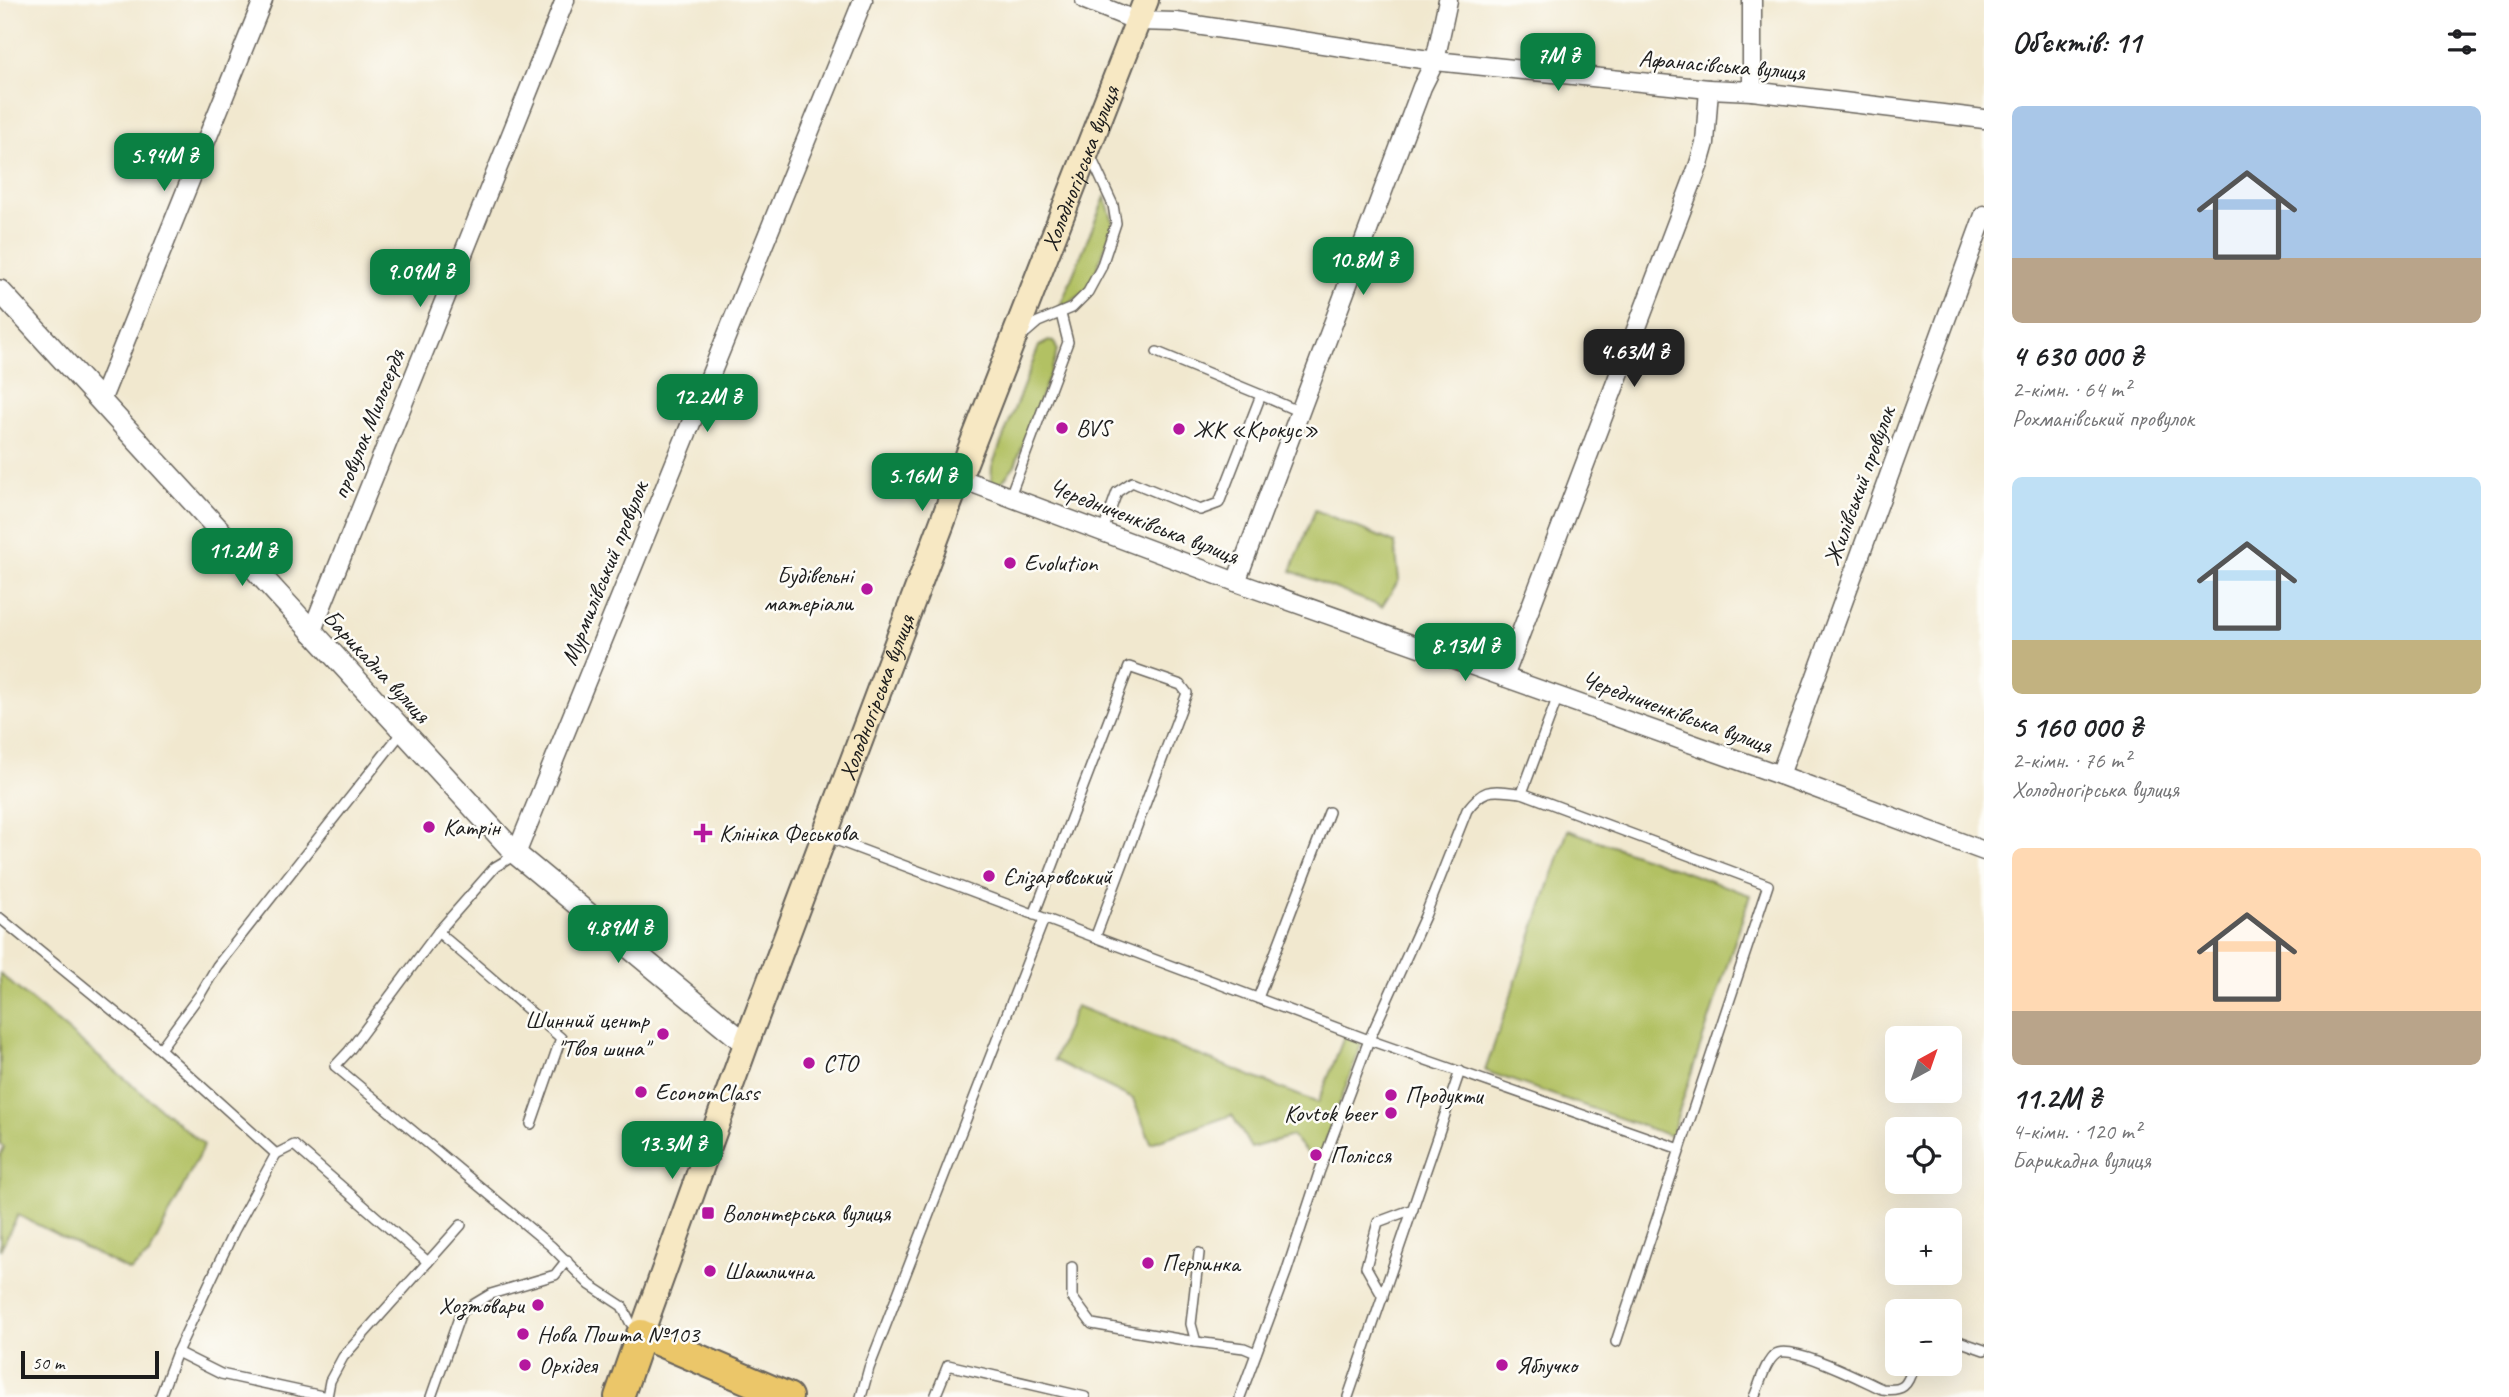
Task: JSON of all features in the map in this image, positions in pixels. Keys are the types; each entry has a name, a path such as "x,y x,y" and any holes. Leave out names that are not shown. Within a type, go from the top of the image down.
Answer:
{"main road":[{"name":"Холодногірська вулиця","path":"619,1397 824,836 1010,344 1141,11"},
{"path":"641,1334 788,1397"}],"street":[{"path":"100,401 263,0"},
{"name":"провулок Милосердя","path":"311,633 565,0"},
{"name":"Мурмилівський провулок","path":"516,854 863,0"},
{"name":"Афанасівська вулиця","path":"1085,0 1141,11 1176,22 1435,61 1752,91 1984,119"},
{"path":"1236,582 1422,87 1435,61 1448,0"},
{"path":"1752,0 1752,91"},
{"path":"1504,677 1699,164 1705,143 1709,89"},
{"name":"Жилівський провулок","path":"1780,775 1984,215"},
{"name":"Барикадна вулиця","path":"0,291 516,854 746,1044"},
{"name":"Чередниченківська вулиця","path":"959,478 1236,582 1780,775 1984,851"}],"lane":[{"path":"1010,344 1038,322 1072,308 1088,292 1101,268 1115,223 1113,205 1087,149"},
{"path":"1010,496 1068,342 1061,314"},
{"path":"1157,352 1300,412"},
{"path":"1103,531 1117,492 1132,482 1200,510 1219,503 1261,395"},
{"path":"1034,915 1129,667 1181,685 1187,694 1095,938"},
{"path":"1522,793 1558,696"},
{"path":"160,1049 217,966 402,732"},
{"path":"1240,1397 1369,1040 1425,916 1467,810 1478,795 1491,791 1522,793 1769,885 1616,1342"},
{"path":"1258,998 1329,812"},
{"path":"824,836 1369,1040 1680,1149"},
{"path":"516,854 495,867 438,932 335,1066 567,1260 590,1285 622,1306 630,1322 641,1334"},
{"path":"0,918 160,1049 276,1154"},
{"path":"861,1397 869,1367 1044,919"},
{"path":"438,932 561,1038 531,1125"},
{"path":"1348,1397 1460,1071"},
{"path":"160,1397 177,1352 234,1231 276,1154 294,1145 428,1262"},
{"path":"1382,1297 1366,1267 1378,1222 1413,1209"},
{"path":"177,1352 220,1374 327,1397 330,1381 343,1357 461,1225"},
{"path":"1196,1342 1191,1324 1199,1253"},
{"path":"431,1397 461,1312 491,1294 555,1275 567,1260"},
{"path":"1072,1266 1072,1297 1092,1324 1244,1348 1256,1353"},
{"path":"1962,1342 1984,1350"},
{"path":"1754,1397 1767,1366 1775,1354 1784,1351 1800,1354 1882,1389 1896,1391 1906,1385 1910,1376"},
{"path":"935,1397 947,1366 1085,1397"}],"green space":[{"path":"1105,197 1114,224 1089,289 1058,311"},
{"path":"1049,341 1054,342 1057,349 1055,360 1015,465 1001,483 991,482 992,466 1039,346"},
{"path":"1315,510 1395,543 1399,580 1382,607 1291,571"},
{"path":"1568,830 1750,895 1671,1136 1485,1071"},
{"path":"0,974 204,1145 149,1255 130,1271 18,1215 0,1250 0,1156 4,1147 0,1144"},
{"path":"1076,1006 1318,1103 1344,1037 1362,1043 1317,1164 1292,1136 1251,1148 1232,1115 1151,1143 1133,1099 1054,1060"}],"place":[{"name":"BVS","path":"1062,428"},
{"name":"ЖК «Крокус»","path":"1179,429"},
{"name":"Evolution","path":"1010,563"},
{"name":"Будівельні матеріали","path":"867,589"},
{"name":"Катрін","path":"429,827"},
{"name":"Клініка Феськова","path":"703,833"},
{"name":"Єлізаровський","path":"989,876"},
{"name":"Шинний центр \"Твоя шина\"","path":"663,1034"},
{"name":"СТО","path":"809,1063"},
{"name":"EconomClass","path":"641,1092"},
{"name":"Продукти","path":"1391,1095"},
{"name":"Kovtok beer","path":"1391,1113"},
{"name":"Полісся","path":"1316,1155"},
{"name":"Волонтерська вулиця","path":"708,1213"},
{"name":"Перлинка","path":"1148,1263"},
{"name":"Шашлична","path":"710,1271"},
{"name":"Хозтовари","path":"538,1305"},
{"name":"Нова Пошта №103","path":"523,1334"},
{"name":"Орхідея","path":"525,1365"},
{"name":"Яблучко","path":"1502,1365"}]}
